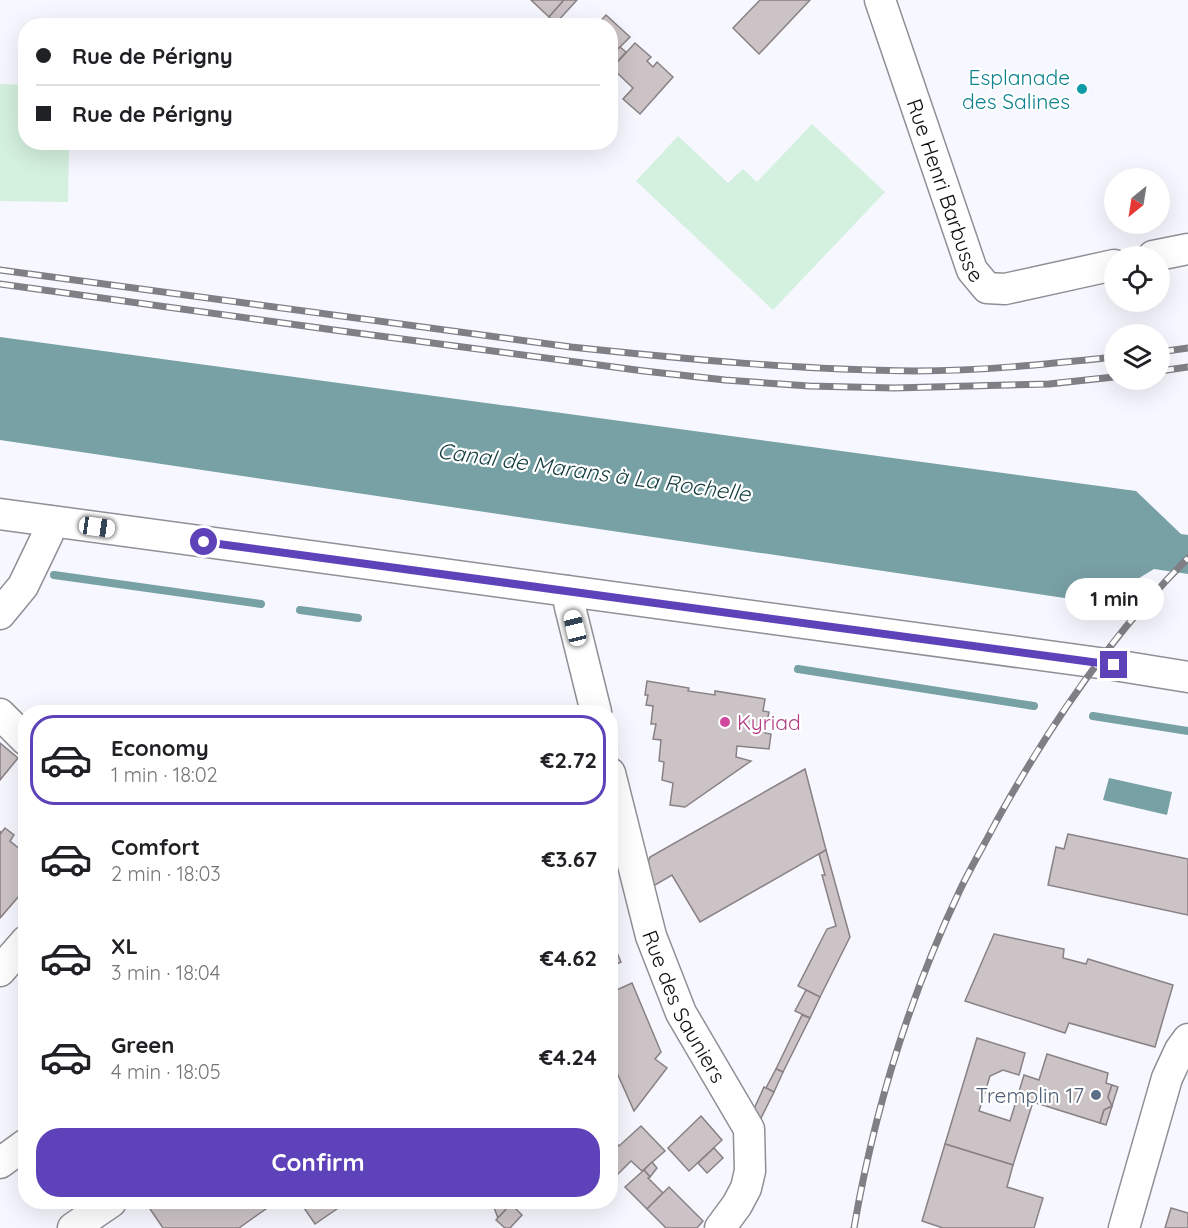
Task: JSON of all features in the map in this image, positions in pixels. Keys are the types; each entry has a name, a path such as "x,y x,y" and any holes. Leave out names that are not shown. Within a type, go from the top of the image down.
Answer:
{"street":[{"name":"Rue Henri Barbusse","path":"880,0 972,270 987,288 1005,289 1104,267"},
{"path":"1170,253 1188,249"},
{"path":"0,514 1188,677"},
{"path":"0,614 23,586 48,534 50,521"},
{"path":"567,591 594,705"},
{"path":"0,714 18,732"},
{"name":"Rue des Sauniers","path":"619,850 681,1013 749,1129 750,1172 746,1188 720,1228"},
{"path":"0,971 18,950"},
{"path":"1124,1228 1167,1078 1180,1050 1188,1039"},
{"path":"0,1163 18,1150"},
{"path":"73,1228 101,1209"}],"green space":[{"path":"0,84 18,85 18,150 69,150 68,202 0,201"},
{"path":"812,124 885,192 773,310 636,181 678,136 728,183 743,169 757,182"}],"water":[{"name":"Canal de Marans à La Rochelle","path":"0,337 1136,491 1181,534 1188,535 1188,574 1154,569 1098,603 0,440"},
{"path":"1109,778 1172,792 1167,815 1103,800"}],"building":[{"path":"531,0 564,0 549,17"},
{"path":"564,0 577,0 561,18 549,17"},
{"path":"760,0 810,0 759,54 733,28"},
{"path":"618,26 630,37 618,49"},
{"path":"635,43 651,57 647,61 653,67 657,62 673,77 640,114 623,99 633,88 618,74 618,61"},
{"path":"620,47 626,52 618,61"},
{"path":"647,681 689,688 688,691 715,695 715,691 765,699 763,711 769,712 765,733 771,734 769,749 737,746 736,757 751,761 685,807 670,805 673,783 662,780 664,762 659,761 661,740 653,739 656,724 651,724 653,706 646,705"},
{"path":"0,743 18,758 0,780"},
{"path":"805,769 826,850 700,922 672,875 650,888 644,872 650,857"},
{"path":"5,828 14,835 10,841 18,848 18,897 0,918 0,831 1,833"},
{"path":"1068,834 1188,859 1188,915 1048,885 1056,847 1064,849"},
{"path":"826,850 850,937 820,997 798,986 827,929 836,926 822,875 825,875 819,854"},
{"path":"994,934 1064,949 1063,958 1086,964 1088,959 1173,985 1155,1047 1069,1023 1065,1033 965,1001"},
{"path":"632,983 661,1052 655,1059 667,1068 634,1111 618,1075 618,989"},
{"path":"806,990 820,997 810,1018 795,1011"},
{"path":"802,1015 810,1018 783,1072 776,1069"},
{"path":"977,1038 1025,1053 1019,1075 1003,1070 990,1076 979,1111 1010,1121 1024,1075 1039,1080 1047,1054 1108,1073 1106,1083 1112,1085 1108,1097 1112,1106 1104,1110 1100,1123 1033,1102 1013,1165 945,1144"},
{"path":"776,1069 783,1072 774,1092 766,1088"},
{"path":"1112,1085 1118,1087 1112,1106 1108,1097"},
{"path":"764,1087 774,1092 760,1120 754,1109"},
{"path":"1112,1106 1106,1125 1100,1123 1104,1110"},
{"path":"701,1116 722,1140 689,1171 668,1148"},
{"path":"641,1126 665,1151 642,1171 631,1161 618,1174 619,1146"},
{"path":"945,1144 1013,1165 1007,1187 1043,1198 1034,1228 943,1228 922,1221"},
{"path":"714,1148 723,1158 707,1173 698,1163"},
{"path":"652,1162 657,1168 650,1177 644,1170"},
{"path":"644,1170 650,1177 648,1178 663,1193 647,1209 625,1187"},
{"path":"669,1187 703,1221 697,1228 666,1228 647,1209"},
{"path":"1171,1208 1188,1213 1188,1228 1165,1228"},
{"path":"150,1209 266,1209 239,1228 163,1228"},
{"path":"305,1209 337,1209 315,1224"},
{"path":"495,1209 506,1209 498,1218"},
{"path":"506,1209 516,1209 522,1215 510,1228 505,1228 496,1220"}],"waterway":[{"path":"54,575 261,604"},
{"path":"300,610 358,618"},
{"path":"798,669 1034,706"},
{"path":"1093,716 1188,731"}],"railway":[{"path":"0,270 571,347 743,363 829,369 940,371 1015,367 1104,358"},
{"path":"0,284 725,380 809,386 894,388 1049,384 1104,378"},
{"path":"1170,351 1188,348"},
{"path":"1170,370 1188,367"},
{"path":"854,1228 872,1141 895,1056 925,972 964,881 1016,786 1059,717 1107,650 1188,558"}],"place":[{"name":"Esplanade des Salines","path":"1082,89"},
{"name":"Kyriad","path":"725,722"},
{"name":"Tremplin 17","path":"1096,1095"}],"route":[{"path":"204,542 1114,665"}]}
